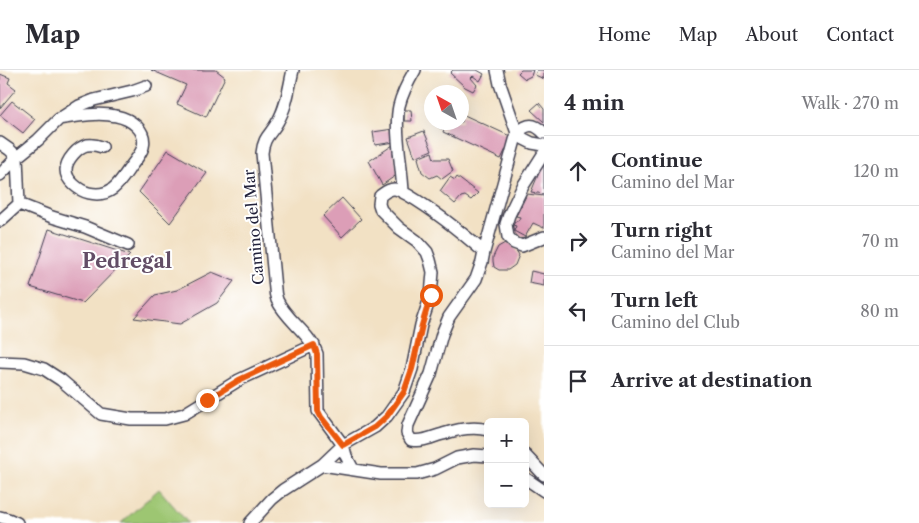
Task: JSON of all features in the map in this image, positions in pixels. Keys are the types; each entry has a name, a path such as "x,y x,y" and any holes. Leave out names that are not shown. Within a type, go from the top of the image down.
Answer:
{"street":[{"name":"Camino del Mar","path":"293,70 282,112 264,142 262,153 277,300 284,311 314,345"},
{"path":"403,192 397,119 399,105 405,88 415,70"},
{"path":"497,70 517,133 524,140 544,145"},
{"path":"0,175 16,157 38,140 59,119 79,106 146,86"},
{"path":"59,119 100,115 116,116 127,119 138,127 144,136 143,148 122,181 112,190 101,194 88,193 77,188 69,180 66,171 68,161 85,146 94,145 102,147"},
{"path":"484,429 464,429 420,441 412,440 407,433 408,425 432,374 442,334 449,318 476,279 517,133 524,127 531,125 544,133"},
{"path":"0,143 16,157 19,204"},
{"path":"544,153 523,186 506,224 508,236 514,243 522,246 544,237"},
{"path":"250,523 283,490 322,465 343,445 375,427 387,416 404,392 412,369 431,295 433,272 426,252 417,241 399,228 382,210 379,204 380,196 387,190 395,188 403,192 421,202 484,252"},
{"path":"0,221 19,204"},
{"path":"19,204 52,217 86,227 128,245"},
{"path":"0,362 24,363 44,369 61,380 102,414 131,419 166,419 184,414 239,380 314,345 317,354 318,411 343,445 353,469"},
{"path":"322,465 381,474 417,474 435,469 457,458 474,454 484,455"},
{"path":"529,458 544,475"},
{"path":"529,481 544,491"},
{"path":"0,517 17,523"}],"green space":[{"path":"159,489 188,523 121,523"}],"building":[{"path":"151,70 216,70 225,77 206,117 177,104 186,85"},
{"path":"453,70 477,70 484,74 480,81 473,76 471,78 477,85 473,91 469,89 469,85 463,85 450,73"},
{"path":"521,70 533,70 531,76 525,79 518,73"},
{"path":"537,70 544,70 544,79 535,75"},
{"path":"0,74 10,78 8,83 16,89 0,108"},
{"path":"12,101 35,119 23,133 0,115"},
{"path":"539,103 544,109 544,122 531,110"},
{"path":"404,110 411,110 412,121 404,121"},
{"path":"469,117 512,137 501,159 443,132 444,130 469,130"},
{"path":"393,129 395,142 375,145 373,132"},
{"path":"424,131 432,150 415,157 408,137"},
{"path":"393,145 398,174 382,185 369,161"},
{"path":"168,150 207,173 170,223 139,192"},
{"path":"432,152 434,159 448,159 453,171 442,179 437,175 430,178 422,172 418,158"},
{"path":"544,161 544,194 531,192"},
{"path":"450,177 455,180 457,177 478,193 471,200 465,196 461,197 455,204 440,191"},
{"path":"527,194 544,196 544,228 533,223 525,237 514,231 516,226 513,225 519,220 520,217 516,216"},
{"path":"342,198 361,219 342,237 323,216"},
{"path":"49,229 130,255 83,303 30,287"},
{"path":"505,243 510,243 519,255 515,265 508,270 499,270 494,267 493,257 498,247"},
{"path":"531,271 544,274 544,286 529,283"},
{"path":"212,272 234,281 217,303 180,324 134,318 155,295 177,290"}],"district":[{"name":"Pedregal","path":"127,261"}],"route":[{"path":"207,400 239,380 314,345 317,354 318,411 343,445 375,427 387,416 404,392 412,369 416,346 431,295"}]}
